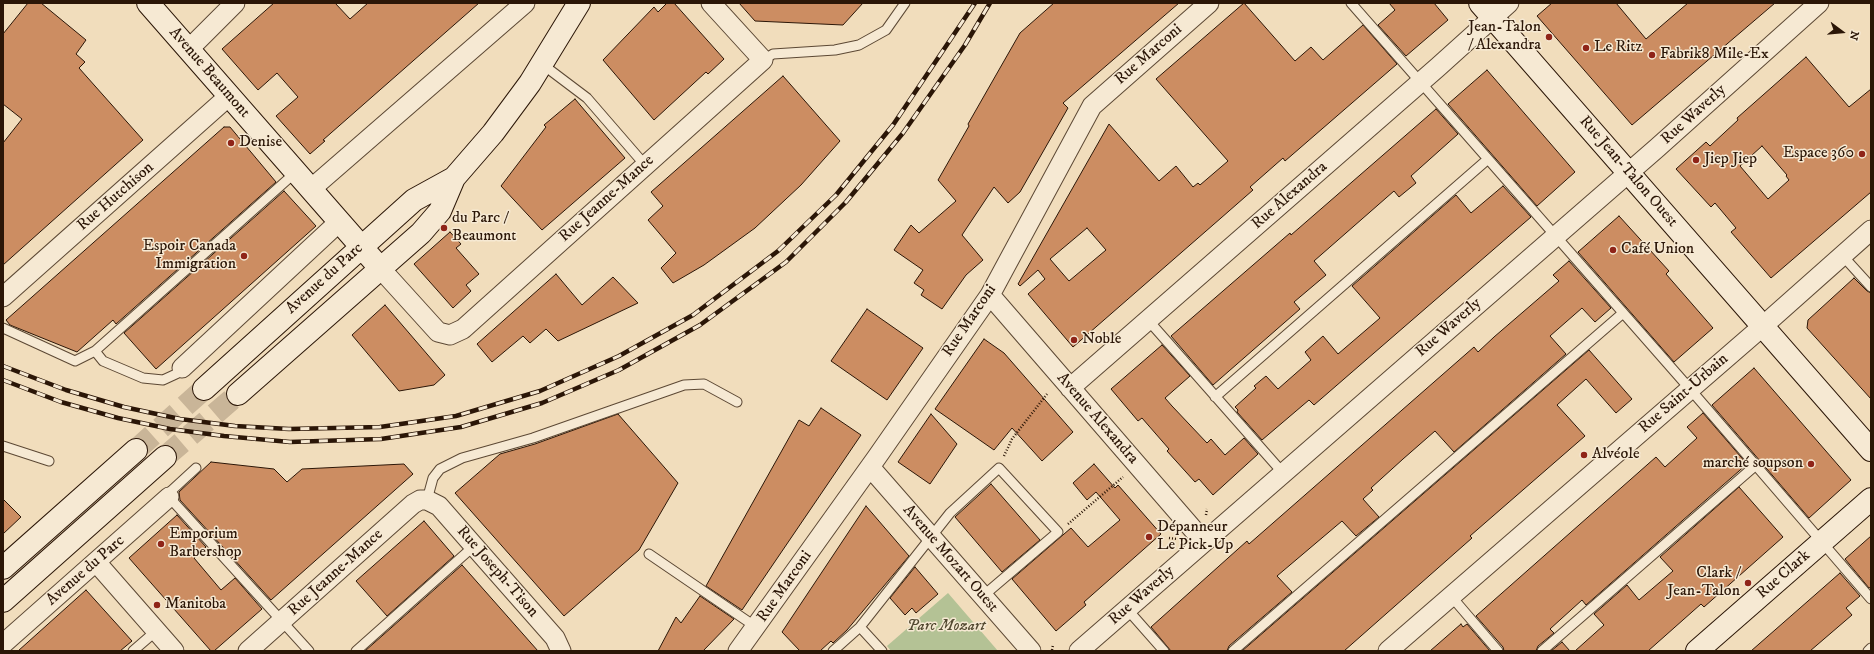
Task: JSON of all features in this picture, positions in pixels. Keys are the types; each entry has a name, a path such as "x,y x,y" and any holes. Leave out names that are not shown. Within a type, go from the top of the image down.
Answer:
{"main road":[{"name":"Avenue Beaumont","path":"148,3 380,268"},
{"name":"Avenue du Parc","path":"238,394 421,233 440,211 454,178 501,122 542,64 579,3"},
{"name":"Rue Jean-Talon Ouest","path":"1486,10 1871,450"},
{"name":"Avenue du Parc","path":"204,389 361,246 414,200 454,178"},
{"path":"3,568 136,450"},
{"name":"Avenue du Parc","path":"3,601 165,457"},
{"name":"Rue Clark","path":"1697,651 1871,499"}],"street":[{"path":"188,50 235,3"},
{"path":"311,189 525,3"},
{"path":"711,3 763,60"},
{"name":"Rue Marconi","path":"741,650 990,295 1092,106 1209,3"},
{"name":"Rue Alexandra","path":"1070,388 1421,82 1486,10 1509,3"},
{"name":"Rue Waverly","path":"1079,651 1628,173 1819,3"},
{"name":"Rue Jeanne-Mance","path":"450,335 463,329 763,60"},
{"name":"Rue Hutchison","path":"3,296 229,96"},
{"name":"Avenue du Parc","path":"182,368 339,222"},
{"name":"Rue Saint-Urbain","path":"1388,651 1871,230"},
{"name":"Avenue Beaumont","path":"380,268 438,332 450,335"},
{"name":"Avenue Alexandra","path":"990,295 1204,542"},
{"name":"Avenue Mozart Ouest","path":"870,467 1031,651"},
{"name":"Avenue du Parc","path":"3,644 169,497"},
{"name":"Rue Jeanne-Mance","path":"248,651 413,504 420,500 427,500"},
{"name":"Rue Joseph-Tison","path":"427,500 439,506 555,638 561,651"},
{"path":"96,562 174,651"}],"lane":[{"path":"763,60 773,54 835,50 859,45 886,30 905,3"},
{"path":"1351,3 1623,312 1871,599"},
{"path":"542,64 587,98 645,165"},
{"path":"1215,397 1488,159"},
{"path":"3,328 75,361 95,351 296,172"},
{"path":"1842,254 1871,287"},
{"path":"1233,651 1623,312"},
{"path":"1148,320 1283,473"},
{"path":"95,351 103,361 143,378 163,380 176,374 182,368"},
{"path":"427,500 433,478 440,469 462,458 533,438 684,385 704,384 737,402"},
{"path":"3,446 49,461"},
{"path":"1542,651 1756,466"},
{"path":"196,468 171,491 169,497 270,608 283,620 309,651"},
{"path":"833,651 860,627 932,538 950,513 999,468 1058,532 983,596"},
{"path":"356,651 474,546"},
{"path":"649,554 756,627"},
{"path":"1451,596 1498,651"},
{"path":"1127,609 1164,651"},
{"path":"860,627 882,651"},
{"path":"133,651 156,631"},
{"path":"1868,651 1871,648"}],"path":[{"path":"999,468 1012,439 1047,394"},
{"path":"1058,532 1137,465"},
{"path":"1206,515 1207,509"},
{"path":"1052,650 1053,645"}],"green space":[{"name":"Parc Mozart","path":"948,593 998,651 891,651 887,646"}],"building":[{"path":"28,3 41,3 86,40 76,54 85,62 79,68 143,140 3,265 3,143 22,119 3,104 3,34"},
{"path":"274,3 335,3 350,19 368,3 479,3 323,140 325,141 310,154 276,116 298,97 277,73 258,90 222,49"},
{"path":"667,3 674,3 724,59 708,74 706,72 654,120 603,60 654,7 658,12"},
{"path":"739,3 863,3 843,25 755,21"},
{"path":"1054,3 1179,3 1063,103 1068,108 1020,192 1008,203 994,187 962,235 983,260 966,275 942,309 921,295 924,290 914,283 923,270 894,250 911,225 919,233 956,201 938,180 1020,33"},
{"path":"1244,3 1295,61 1311,47 1323,60 1363,25 1397,64 1285,161 1283,158 1250,187 1253,190 1073,347 1028,294 1045,279 1038,270 1020,286 1018,284 1109,124 1159,181 1176,166 1193,187 1198,183 1200,185 1228,161 1156,79","holes":["1087,228 1106,250 1069,281 1050,259"]},
{"path":"1389,3 1434,3 1448,20 1406,56 1378,25 1395,10"},
{"name":"Fabrik8 Mile-Ex","path":"1552,3 1616,3 1646,39 1688,3 1775,3 1632,125 1537,16"},
{"path":"1806,57 1849,107 1871,89 1871,192 1771,278 1731,232 1736,228 1715,203 1711,207 1676,169 1706,142 1710,146 1738,120 1737,118","holes":["1762,146 1787,175 1786,176 1789,180 1768,199 1740,166"]},
{"path":"1487,70 1575,172 1537,206 1448,104"},
{"path":"783,76 840,141 801,185 755,228 704,265 673,283 661,268 676,253 648,220 663,206 651,192"},
{"path":"575,99 625,158 542,230 501,186 546,127 544,125"},
{"path":"1436,109 1458,134 1411,176 1416,183 1399,197 1394,191 1314,261 1326,275 1294,302 1300,309 1213,385 1171,336 1290,233 1291,235"},
{"path":"224,127 230,127 276,182 116,324 113,320 77,352 10,325 6,320"},
{"path":"1503,186 1531,217 1314,405 1309,400 1262,440 1237,412 1238,410 1235,407 1256,388 1254,386 1266,376 1278,389 1311,360 1305,352 1323,336 1338,354 1380,318 1352,286 1456,195 1471,213"},
{"path":"284,191 316,226 156,369 124,333"},
{"path":"1619,216 1669,271 1666,274 1713,328 1674,362 1578,252"},
{"path":"450,232 461,244 456,248 479,274 466,285 471,291 453,308 414,264"},
{"path":"1569,261 1611,308 1595,322 1582,308 1550,336 1566,354 1454,452 1435,431 1403,459 1371,488 1373,490 1363,499 1379,517 1356,536 1342,521 1277,576 1292,592 1229,646 1227,651 1171,651 1151,627 1247,541 1249,544 1474,347 1478,352 1559,281 1553,275"},
{"path":"556,274 582,305 613,277 638,303 558,341 546,329 530,343 523,336 492,362 477,344"},
{"path":"1854,278 1871,293 1871,399 1807,328 1808,320"},
{"path":"385,305 445,375 434,385 399,391 352,335"},
{"path":"867,309 923,348 887,400 831,361"},
{"path":"984,339 1004,353 1073,432 1042,461 1012,428 994,450 935,409"},
{"path":"1162,345 1190,376 1165,398 1172,406 1207,443 1211,439 1225,455 1244,438 1258,454 1213,495 1199,479 1195,482 1167,451 1169,449 1142,418 1138,421 1111,389"},
{"path":"1589,350 1632,399 1616,413 1586,379 1557,405 1585,436 1470,536 1472,538 1344,651 1242,651"},
{"path":"1754,368 1851,480 1809,518 1712,405"},
{"path":"821,408 861,435 742,610 706,586 799,420 809,426"},
{"path":"1703,413 1747,464 1586,605 1582,600 1550,629 1554,633 1538,646 1536,651 1504,651 1503,647 1476,616 1656,457 1665,467 1697,438 1687,427"},
{"path":"618,414 678,483 639,550 564,616 455,493 500,454 535,444"},
{"path":"931,414 957,444 930,484 898,462"},
{"path":"211,462 274,469 287,482 302,469 404,464 413,474 271,600 180,500 179,492"},
{"path":"1094,464 1115,488 1118,485 1161,534 1084,602 1086,605 1056,631 1012,579 1071,528 1088,547 1120,520 1096,492 1087,500 1073,483"},
{"path":"991,484 1040,540 1002,572 955,517"},
{"path":"1739,487 1783,537 1704,607 1701,604 1648,651 1575,651 1604,625 1594,614 1627,585 1639,600 1673,571 1660,557"},
{"path":"3,499 21,517 3,534"},
{"path":"866,506 909,556 847,630 833,643 831,641 820,651 800,651 782,632"},
{"path":"177,515 206,547 194,558 221,590 235,578 262,609 214,651 211,651 129,558"},
{"path":"424,521 454,556 387,616 356,581"},
{"path":"1871,536 1871,587 1869,588 1845,559"},
{"path":"462,565 538,651 365,651"},
{"path":"915,567 938,594 916,613 912,608 905,615 890,598"},
{"path":"1840,573 1860,596 1846,608 1852,615 1810,651 1751,651"},
{"path":"86,590 132,641 120,651 18,651"},
{"path":"700,596 734,619 703,651 658,651 676,617 681,623"},
{"path":"1461,624 1463,627 1467,624 1490,651 1430,651"},
{"path":"1562,642 1570,651 1551,651"}],"tunnel":[{"path":"136,450 204,389"},
{"path":"165,457 238,394"}],"railway":[{"path":"3,366 66,390 124,407 180,419 235,426 289,429 380,427 456,416 540,391 619,356 693,315 778,251 836,195 893,125 975,3"},
{"path":"3,380 61,402 118,418 170,429 290,442 381,439 461,427 542,403 619,370 700,325 786,262 846,202 903,133 965,45 990,3"}],"place":[{"name":"Jean-Talon / Alexandra","path":"1549,37"},
{"name":"Le Ritz","path":"1586,48"},
{"name":"Fabrik8 Mile-Ex","path":"1652,55"},
{"name":"Denise","path":"231,143"},
{"name":"Espace 360","path":"1862,154"},
{"name":"Jiep Jiep","path":"1696,160"},
{"name":"du Parc / Beaumont","path":"444,228"},
{"name":"Café Union","path":"1613,250"},
{"name":"Espoir Canada Immigration","path":"244,256"},
{"name":"Noble","path":"1074,340"},
{"name":"Alvéole","path":"1584,455"},
{"name":"marché soupson","path":"1811,464"},
{"name":"Dépanneur Le Pick-Up","path":"1149,537"},
{"name":"Emporium Barbershop","path":"161,544"},
{"name":"Clark / Jean-Talon","path":"1748,583"},
{"name":"Manitoba","path":"157,605"}]}
